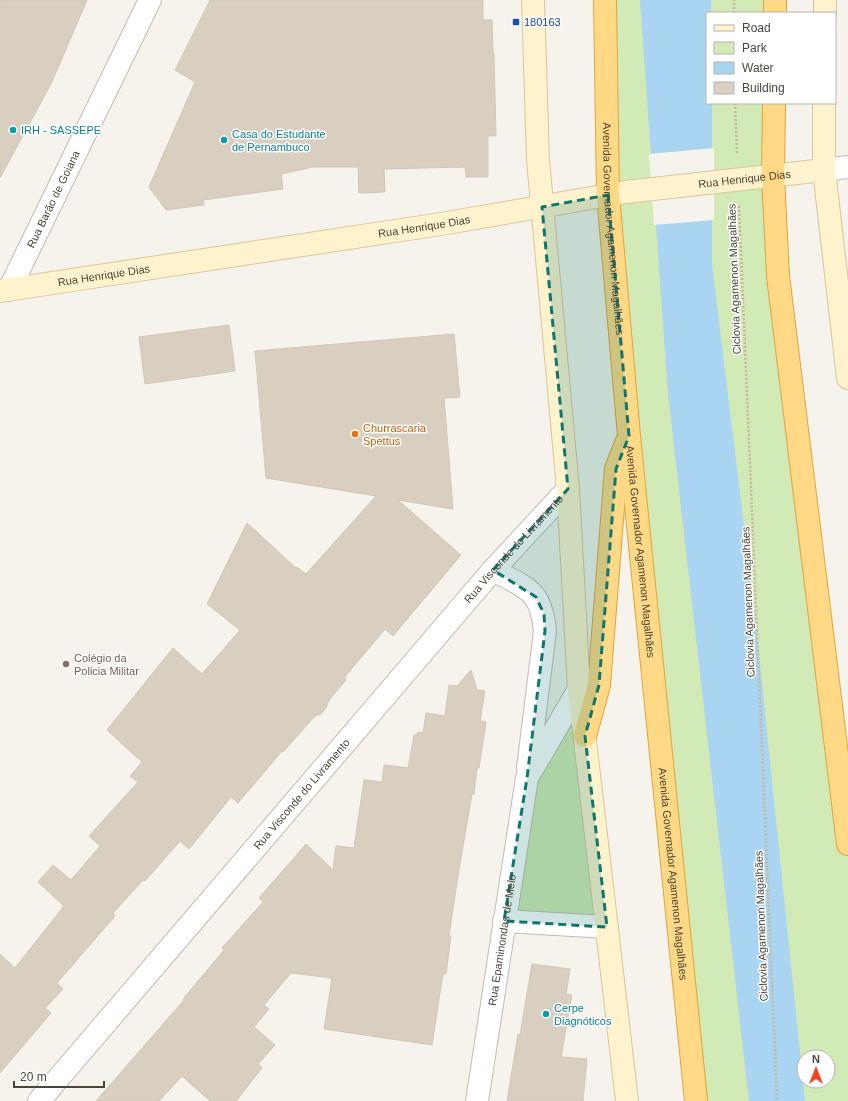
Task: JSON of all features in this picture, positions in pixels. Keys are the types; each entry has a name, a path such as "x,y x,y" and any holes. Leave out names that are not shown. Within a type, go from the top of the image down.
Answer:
{"highway":[{"name":"Avenida Governador Agamenon Magalhães","path":"605,0 617,194 629,436 696,1101"},
{"path":"775,0 775,12"},
{"path":"774,104 774,176 778,276 848,844"},
{"path":"585,736 600,685 616,469 629,436"}],"main road":[{"path":"533,0 538,160 568,489 579,689 627,1101"},
{"path":"825,0 825,12"},
{"path":"824,104 824,170 848,378"},
{"name":"Rua Henrique Dias","path":"4,291 441,224 617,194 824,170"}],"street":[{"name":"Rua Barão de Goiana","path":"4,291 150,0"},
{"name":"Rua Henrique Dias","path":"824,170 848,167"},
{"name":"Rua Visconde do Livramento","path":"39,1101 493,570 568,489"},
{"name":"Rua Epaminondas de Melo","path":"477,1101 527,778 545,631 544,614 536,597 526,588 493,570"},
{"name":"Rua Epaminondas de Melo","path":"527,778 579,689"},
{"path":"504,921 607,927"}],"path":[{"path":"734,0 734,12"},
{"path":"735,104 737,159"},
{"name":"Ciclovia Agamenon Magalhães","path":"739,199 777,1101"}],"highlighted area":[{"path":"608,195 629,436 616,469 599,685 585,736 607,927 504,921 527,778 545,631 544,614 536,597 493,570 568,489 542,207"}],"green space":[{"path":"605,0 775,0 775,12 706,12 706,104 774,104 773,176 848,844 848,1101 696,1101 646,607"},
{"path":"579,689 607,927 504,921 527,778"}],"water":[{"path":"640,0 711,0 711,12 706,12 706,104 712,104 712,265 754,607 800,1049 796,1049 796,1089 804,1089 805,1101 749,1101 668,394"}],"pier":[{"path":"714,148 714,220 654,225 649,154"}],"building":[{"name":"IRH - SASSEPE","path":"0,0 87,0 52,82 0,178"},
{"path":"210,0 483,0 483,20 492,20 494,53 496,136 488,136 488,177 466,177 465,167 384,169 385,192 359,193 358,167 313,167 281,174 283,189 203,200 204,205 166,210 149,187 195,82 175,70"},
{"path":"229,325 235,371 145,384 139,337"},
{"path":"454,334 460,397 444,398 453,509 398,500 461,555 393,636 385,629 344,678 346,680 329,700 326,708 321,714 315,716 283,752 282,751 238,803 231,797 189,849 180,841 145,881 143,880 113,913 115,916 57,983 63,989 45,1008 51,1013 0,1073 0,954 15,968 64,906 38,882 53,865 71,880 100,846 89,836 138,782 130,776 142,762 107,730 173,648 202,674 240,630 207,604 247,523 296,568 297,567 306,574 376,496 266,478 255,351"},
{"path":"471,670 477,690 485,691 480,721 486,722 479,768 477,768 474,794 472,794 458,875 449,936 451,936 446,974 443,974 432,1045 324,1029 332,978 291,973 264,1005 269,1009 254,1027 275,1045 258,1064 262,1068 236,1101 210,1101 182,1076 159,1101 96,1101 184,1000 183,999 224,950 222,948 263,902 259,898 306,844 333,870 336,846 354,848 364,780 382,782 384,765 408,768 414,735 418,732 423,733 426,713 445,716 449,685 457,686"},
{"path":"532,964 570,969 566,994 572,995 561,1057 587,1059 583,1101 507,1101 518,1034 520,1035"}],"place":[{"name":"180163","path":"516,22"},
{"name":"IRH - SASSEPE","path":"13,130"},
{"name":"Casa do Estudante de Pernambuco","path":"224,140"},
{"name":"Churrascaria Spettus","path":"355,434"},
{"name":"Colégio da Policia Militar","path":"66,664"},
{"name":"Cerpe Diagnóticos","path":"546,1014"}]}
